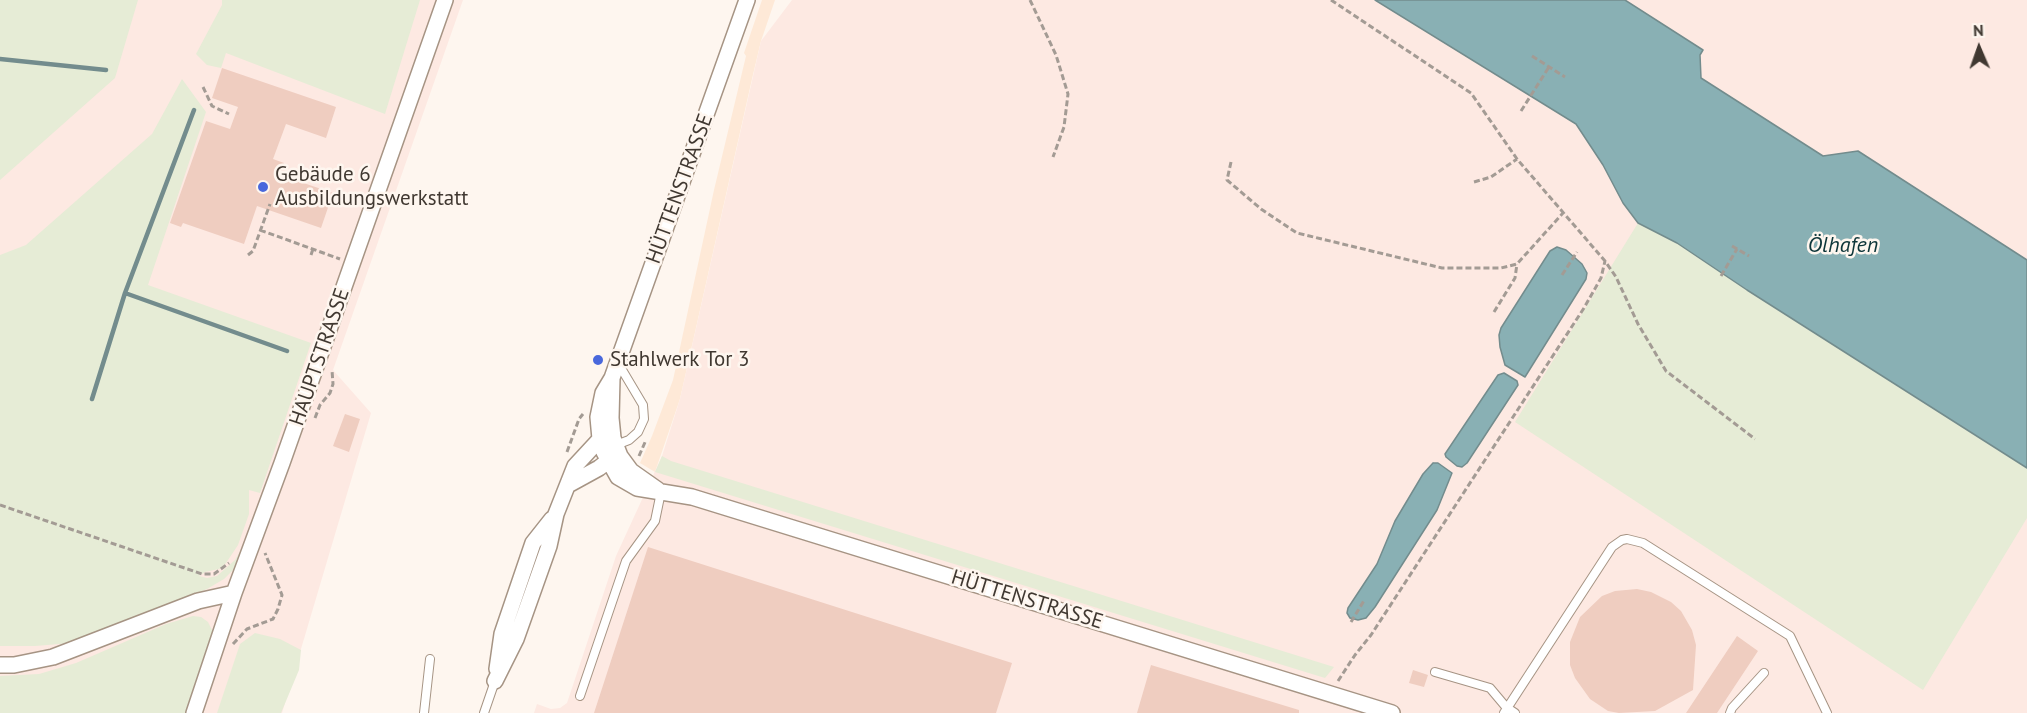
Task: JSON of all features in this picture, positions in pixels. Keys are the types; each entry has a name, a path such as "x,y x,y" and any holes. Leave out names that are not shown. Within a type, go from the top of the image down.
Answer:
{"street":[{"name":"HAUPTSTRASSE","path":"194,713 234,593 444,0"},
{"name":"HÜTTENSTRASSE","path":"747,0 618,362 603,393 598,417 600,439 608,461 618,477 637,488 692,497 1392,713"},
{"name":"HÜTTENSTRASSE","path":"612,378 611,418 620,456 632,471 661,492"},
{"path":"495,681 502,634 533,543 556,514 575,466 600,439"},
{"path":"567,485 608,461 616,445"},
{"path":"0,665 14,665 53,657 198,601 234,593"}],"lane":[{"path":"616,445 629,440 638,432 644,419 643,405 618,362"},
{"path":"580,696 626,561 655,521 661,492"},
{"path":"1505,710 1612,547 1628,539 1638,540 1790,636 1827,713"},
{"path":"424,713 430,660"},
{"path":"1434,672 1490,688 1505,710 1515,713"},
{"path":"1730,713 1764,673"},
{"path":"484,713 495,681"}],"path":[{"path":"1030,0 1056,56 1068,94 1064,127 1053,157"},
{"path":"1332,0 1471,93 1517,159 1605,261 1616,277 1638,324 1666,371 1755,439"},
{"path":"1532,56 1566,77"},
{"path":"1521,111 1549,67"},
{"path":"204,87 212,106 229,114"},
{"path":"1474,182 1491,177 1517,159"},
{"path":"1231,162 1227,180 1261,209 1297,233 1442,268 1501,268 1517,264 1563,213"},
{"path":"248,255 253,251 270,204"},
{"path":"260,230 352,263"},
{"path":"1732,246 1749,256"},
{"path":"311,255 313,249"},
{"path":"1721,276 1737,249"},
{"path":"1562,275 1577,252"},
{"path":"1329,693 1371,635 1584,308 1601,279 1605,261"},
{"path":"1494,312 1515,278 1517,264"},
{"path":"312,426 320,405 330,393 333,384 331,371 335,361"},
{"path":"0,505 202,574 214,574 226,567 232,560"},
{"path":"231,653 234,643 247,629 273,619 278,609 282,594 265,552"},
{"path":"1351,622 1365,599"}],"shaded area":[{"path":"0,0 463,0 333,370 371,413 282,713 0,713"},
{"path":"762,0 775,0 761,41 680,399 655,472 640,463 673,380 746,56 744,53"},
{"path":"792,0 1375,0 1576,124 1603,165 1623,203 2027,468 2027,713 534,713 537,704 551,709 560,708 567,703 616,556 662,456 680,399 761,41"},
{"path":"1625,0 2027,0 2027,260 1858,151 1823,156 1701,78 1700,55 1703,50"}],"green space":[{"path":"0,0 138,0 115,78 0,180"},
{"path":"222,0 420,0 385,114 226,53 221,68 207,65 196,54 222,5"},
{"path":"182,79 206,112 148,285 311,343 260,493 249,490 249,514 238,545 219,569 199,576 207,578 217,576 235,560 245,543 235,568 224,579 207,589 72,643 0,646 0,255 26,245 152,134"},
{"path":"1638,223 1677,243 2027,468 2027,518 1923,690 1515,422"},
{"path":"662,456 671,461 1334,667 1325,678 655,472"},
{"path":"193,616 201,617 208,622 212,630 212,640 188,713 0,713 0,676 39,674 76,663 166,624"},
{"path":"255,633 280,639 301,650 299,670 281,713 217,713 240,644"}],"water":[{"name":"Ölhafen","path":"1375,0 1625,0 1703,50 1700,55 1701,78 1823,156 1858,151 2027,260 2027,468 1677,243 1638,223 1623,203 1603,165 1576,124"},
{"path":"1557,247 1566,250 1582,264 1587,273 1586,279 1525,377 1505,365 1499,335 1501,328 1550,251"},
{"path":"1504,373 1517,381 1518,385 1467,463 1462,467 1457,466 1445,454 1498,375"},
{"path":"1433,463 1438,463 1452,473 1437,510 1375,607 1366,618 1358,620 1350,618 1347,613 1348,608 1377,564 1395,521 1423,474"}],"building":[{"path":"222,68 336,107 326,138 286,124 273,159 284,163 280,175 333,193 321,228 257,206 244,244 183,223 181,227 170,223 206,121 230,129 238,107 212,98"},
{"path":"345,414 360,419 349,452 333,446"},
{"path":"648,547 1012,663 996,713 594,713"},
{"path":"1637,589 1651,592 1671,602 1681,611 1692,630 1696,645 1693,690 1655,711 1619,713 1608,711 1590,699 1575,678 1570,665 1570,642 1580,617 1602,596 1615,591"},
{"path":"1737,636 1758,651 1717,713 1686,713"},
{"path":"1151,665 1299,710 1299,713 1137,713"},
{"path":"1413,670 1428,675 1424,687 1409,683"}],"waterway":[{"path":"0,59 106,70"},
{"path":"92,399 125,293 194,110"},
{"path":"125,293 287,351"}],"place":[{"name":"Gebäude 6 Ausbildungswerkstatt","path":"263,187"},
{"name":"Stahlwerk Tor 3","path":"598,360"}]}
